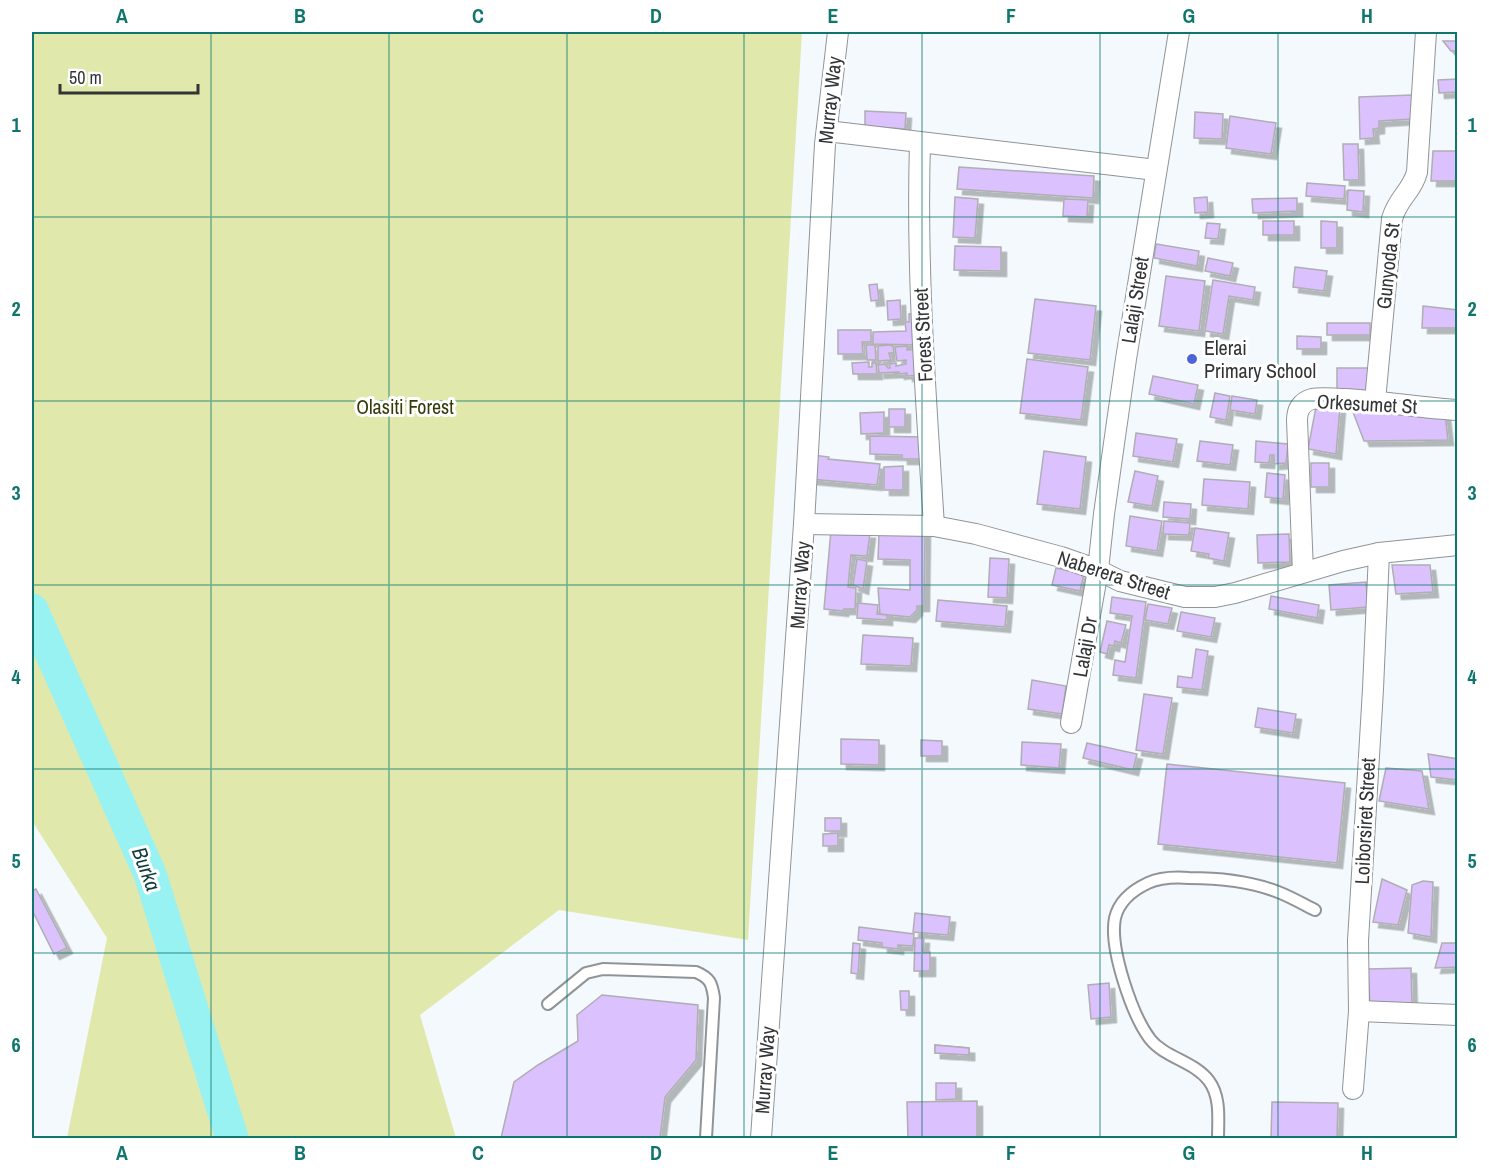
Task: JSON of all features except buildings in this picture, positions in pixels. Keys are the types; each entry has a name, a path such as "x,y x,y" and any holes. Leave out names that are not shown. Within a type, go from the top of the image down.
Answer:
{"street":[{"name":"Murray Way","path":"760,1138 804,524 827,131 838,32"},
{"name":"Lalaji Street","path":"1098,570 1123,382 1179,32"},
{"name":"Gunyoda St","path":"1374,400 1392,219 1399,201 1414,184 1417,172 1426,32"},
{"path":"827,131 1156,170"},
{"name":"Forest Street","path":"920,143 918,200 920,260 934,526"},
{"name":"Orkesumet St","path":"1303,572 1298,413 1301,405 1310,399 1374,400 1458,410"},
{"name":"Naberera Street","path":"804,524 934,526 976,534 1061,557 1098,570 1120,581 1153,591 1198,598 1235,593 1303,572 1379,553 1458,545"},
{"name":"Loiborsiret Street","path":"1353,1089 1359,1011 1358,941 1379,553"},
{"name":"Lalaji Dr","path":"1071,723 1098,570"},
{"path":"1359,1011 1458,1015"}],"lane":[{"path":"1218,1138 1215,1091 1209,1081 1201,1072 1159,1048 1150,1039 1134,1010 1116,947 1115,917 1122,902 1133,891 1150,882 1169,877 1224,879 1277,891 1316,910"},
{"path":"548,1004 586,973 603,969 696,972 707,976 712,983 714,998 706,1138"}],"green space":[{"name":"Olasiti Forest","path":"32,32 802,32 748,940 559,910 420,1015 456,1138 67,1138 107,938 32,821"}],"waterway":[{"name":"Burka","path":"32,610 150,874 232,1138"}],"place":[{"name":"Elerai Primary School","path":"1192,359"}]}
